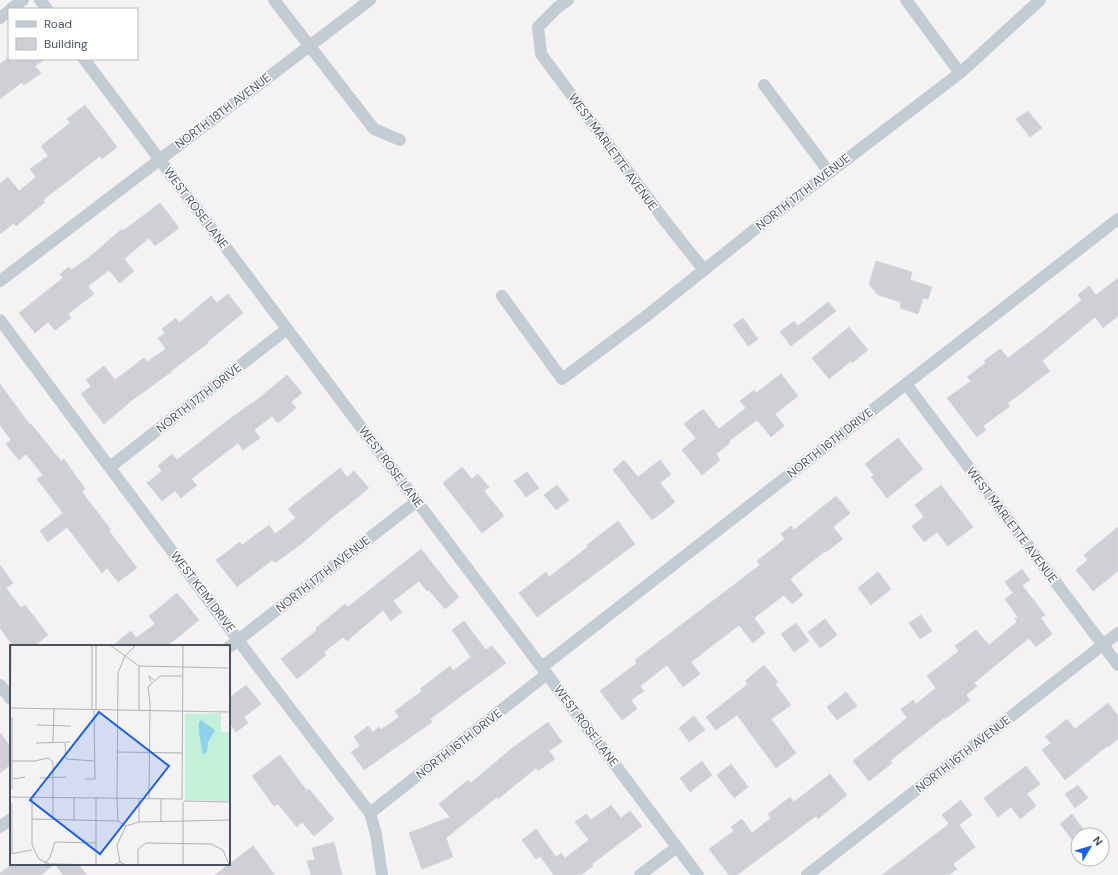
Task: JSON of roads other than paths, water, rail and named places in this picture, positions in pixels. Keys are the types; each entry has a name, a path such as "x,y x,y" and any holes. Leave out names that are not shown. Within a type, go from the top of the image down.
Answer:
{"street":[{"path":"13,8 23,0"},
{"path":"40,0 46,8"},
{"path":"274,0 308,46 374,129 400,140"},
{"name":"NORTH 18TH AVENUE","path":"0,281 370,0"},
{"name":"WEST MARLETTE AVENUE","path":"568,0 558,7 538,27 541,54 665,221 704,270"},
{"path":"906,0 960,73"},
{"name":"NORTH 17TH AVENUE","path":"502,296 562,379 645,317 829,172 960,73 1040,0"},
{"path":"0,18 8,12"},
{"name":"WEST ROSE LANE","path":"85,60 698,875"},
{"path":"764,86 829,172"},
{"name":"NORTH 16TH DRIVE","path":"370,813 544,671 906,384 1118,219"},
{"name":"WEST KEIM DRIVE","path":"0,320 110,467 234,644 370,813 376,834 382,875"},
{"name":"NORTH 17TH DRIVE","path":"110,467 287,329"},
{"name":"WEST MARLETTE AVENUE","path":"906,384 1118,665"},
{"name":"NORTH 17TH AVENUE","path":"234,644 417,501"},
{"name":"NORTH 16TH AVENUE","path":"807,875 1118,633"},
{"path":"0,685 10,698"},
{"path":"0,827 10,820"},
{"path":"640,875 677,846"}]}
